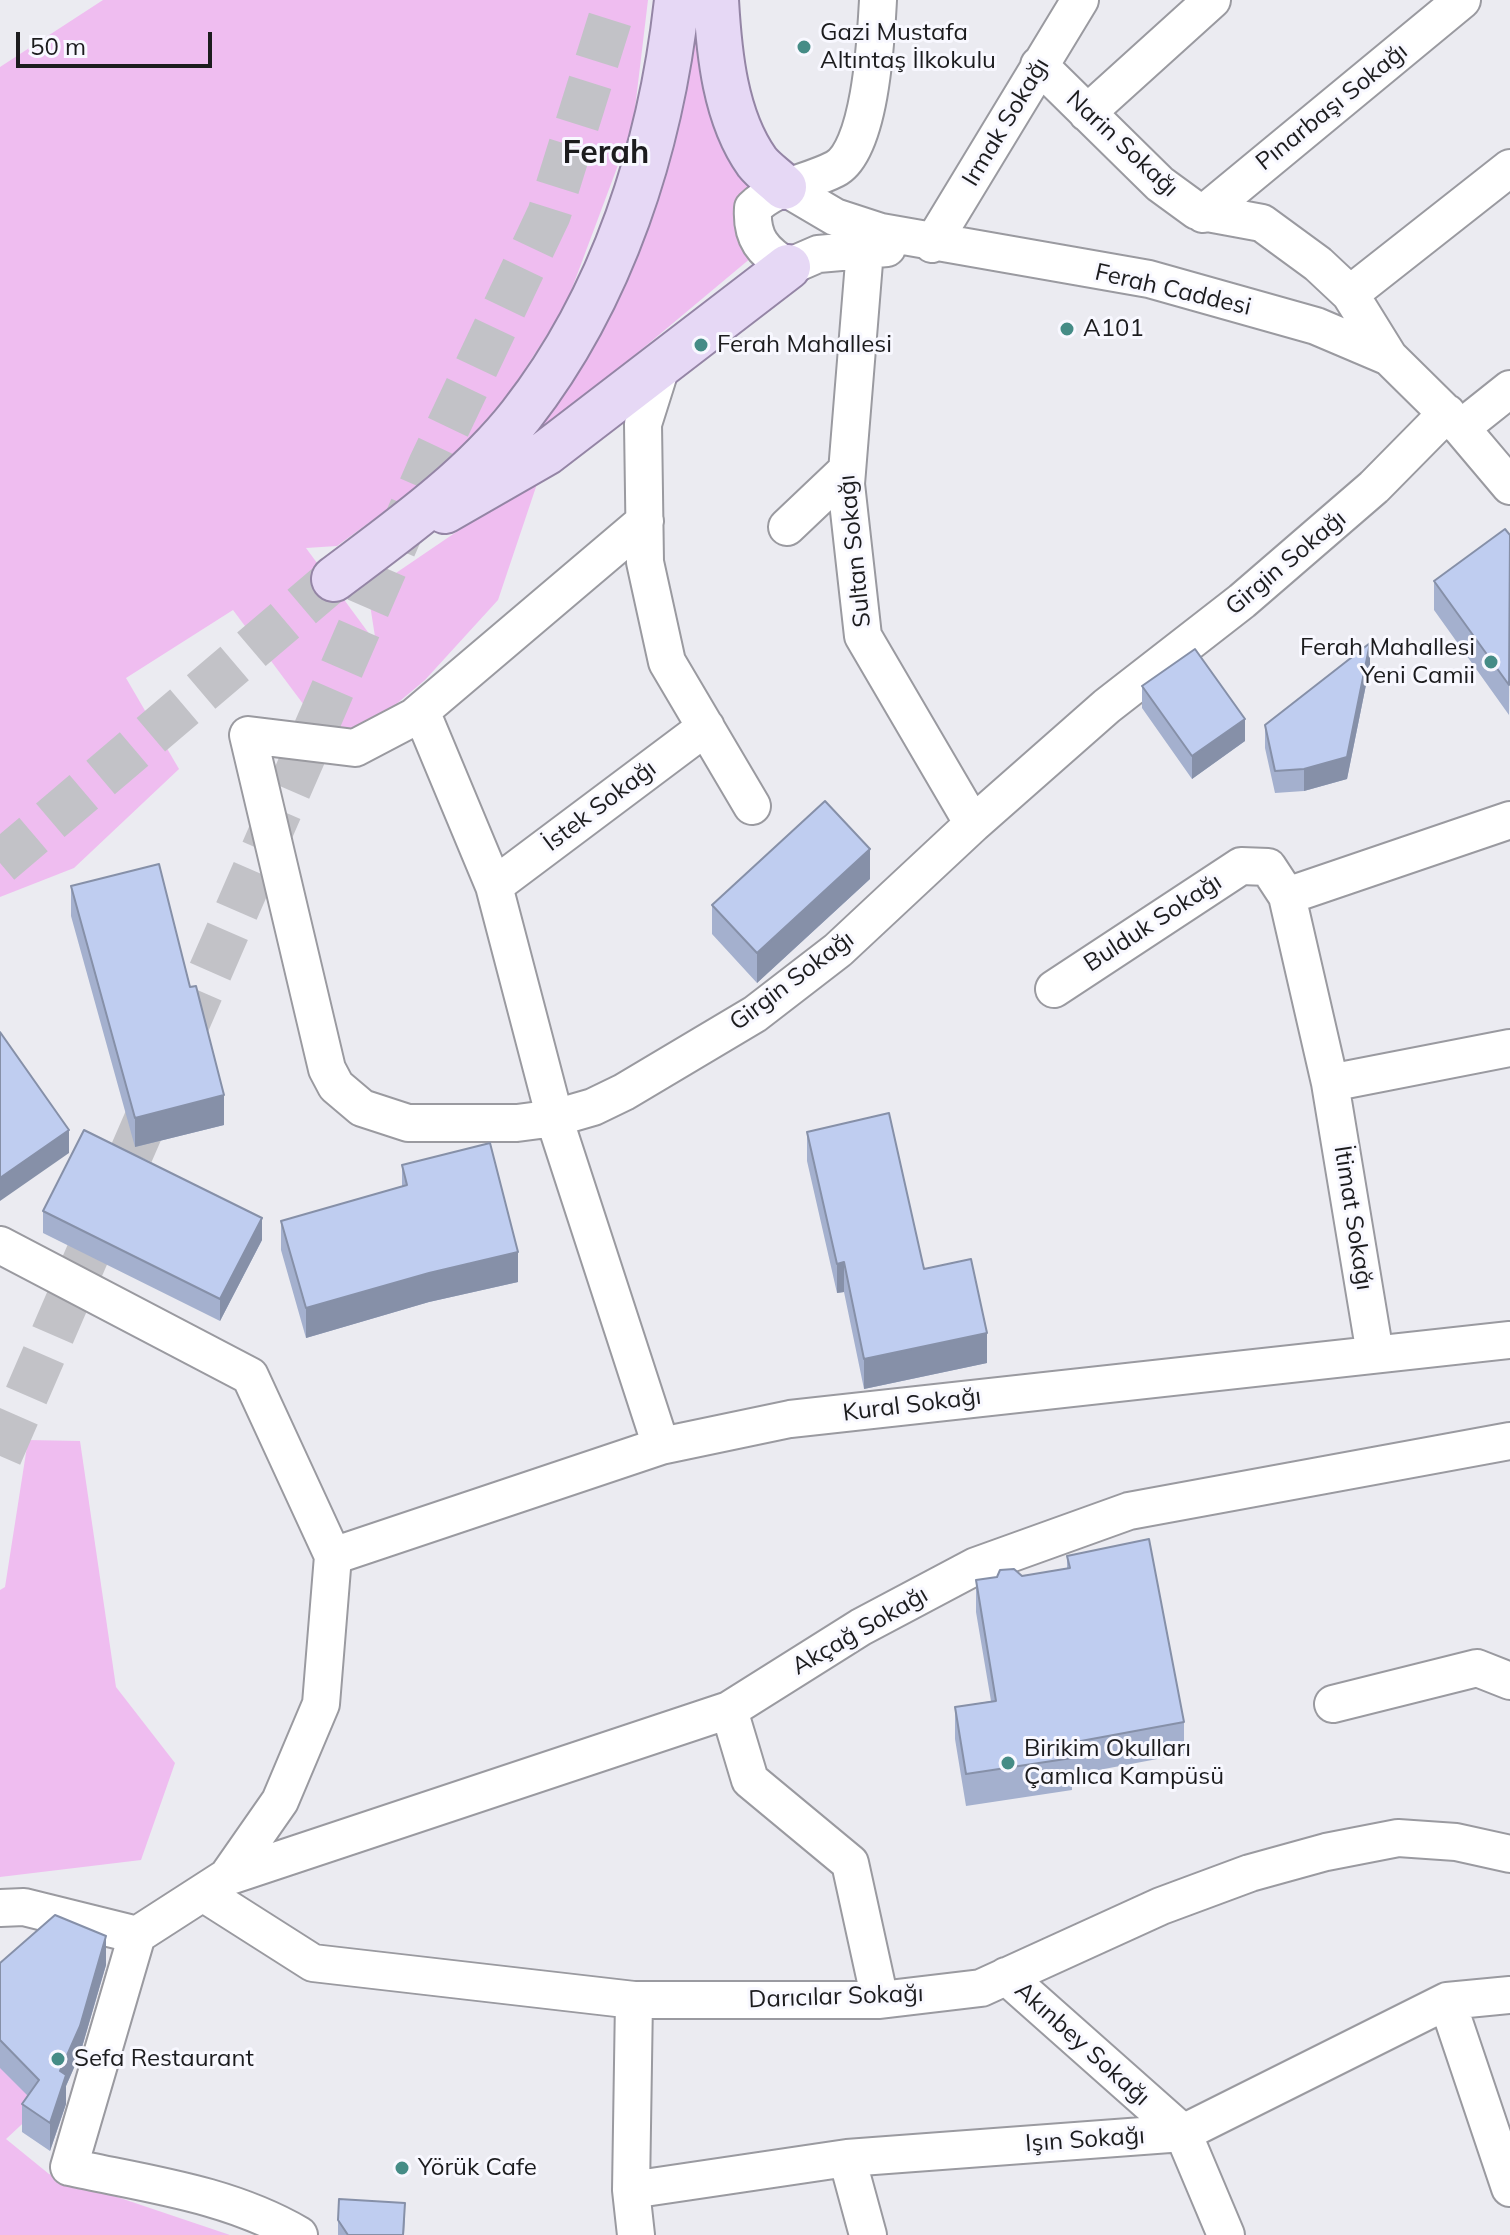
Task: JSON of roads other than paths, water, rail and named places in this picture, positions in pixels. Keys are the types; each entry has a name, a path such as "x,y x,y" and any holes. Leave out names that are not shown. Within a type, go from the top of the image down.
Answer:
{"main road":[{"path":"677,0 660,114 636,196 608,267 565,350 520,416 452,485 334,579 514,474 661,367 765,282 788,267"},
{"path":"716,0 719,47 733,112 757,162 784,187"}],"street":[{"path":"878,0 872,89 854,142 839,168 767,194 753,208 751,225 763,251 788,267 818,254 932,244"},
{"name":"Irmak Sokağı","path":"932,244 1080,0"},
{"path":"1087,113 1212,0"},
{"name":"Pınarbaşı Sokağı","path":"1203,214 1462,0"},
{"name":"Narin Sokağı","path":"1039,65 1160,184 1203,214 1234,215 1262,223 1318,264 1350,294 1389,357"},
{"path":"1350,294 1510,168"},
{"name":"Ferah Caddesi","path":"784,187 835,217 932,244 1149,279 1316,326 1389,357 1454,420 1510,486"},
{"name":"Sultan Sokağı","path":"865,250 846,471 863,636 973,824"},
{"path":"661,367 643,424 645,562 667,662 752,806"},
{"name":"Girgin Sokağı","path":"421,711 355,748 248,735 327,1069 336,1086 370,1112 408,1123 517,1123 555,1118 593,1107 624,1092 755,1014 838,950 973,824 1107,706 1242,601 1454,420 1510,389"},
{"path":"787,527 846,471"},
{"path":"645,521 421,711 494,886 555,1118 661,1446"},
{"name":"İstek Sokağı","path":"494,886 706,727"},
{"path":"1287,896 1510,820"},
{"name":"Bulduk Sokağı","path":"1054,989 1241,866 1268,867 1287,896"},
{"name":"İtimat Sokağı","path":"1287,896 1330,1083 1375,1354"},
{"path":"1330,1083 1510,1048"},
{"path":"0,1245 250,1376 333,1556 321,1704 280,1801 215,1885 137,1935 69,2167 230,2204 260,2213 299,2235"},
{"name":"Kural Sokağı","path":"333,1556 661,1446 790,1419 1510,1340"},
{"name":"Akçağ Sokağı","path":"215,1885 729,1710 861,1627 976,1566 1129,1511 1510,1441"},
{"path":"1333,1704 1477,1668 1510,1681"},
{"path":"729,1710 750,1780 850,1863 880,2000"},
{"name":"Darıcılar Sokağı","path":"215,1885 313,1963 634,2000 880,2000 981,1988 1161,1906 1250,1873 1326,1852 1398,1838 1456,1842 1510,1854"},
{"path":"0,1908 24,1907 137,1935"},
{"name":"Akınbey Sokağı","path":"1006,1976 1183,2133 1226,2235"},
{"name":"Işın Sokağı","path":"631,2190 847,2158 1183,2133 1447,2001 1510,1995"},
{"path":"634,2000 631,2190 636,2235"},
{"path":"1447,2001 1510,2188"},
{"path":"847,2158 868,2235"}],"tunnel":[{"path":"0,1456 430,465 549,214 616,0"},
{"path":"0,863 334,579"}],"place":[{"name":"Gazi Mustafa Altıntaş İlkokulu","path":"804,47"},
{"name":"A101","path":"1067,329"},
{"name":"Ferah Mahallesi","path":"701,345"},
{"name":"Ferah Mahallesi Yeni Camii","path":"1491,662"},
{"name":"Birikim Okulları Çamlıca Kampüsü","path":"1008,1763"},
{"name":"Sefa Restaurant","path":"58,2059"},
{"name":"Yörük Cafe","path":"402,2168"}],"district":[{"name":"Ferah","path":"606,153"}]}
